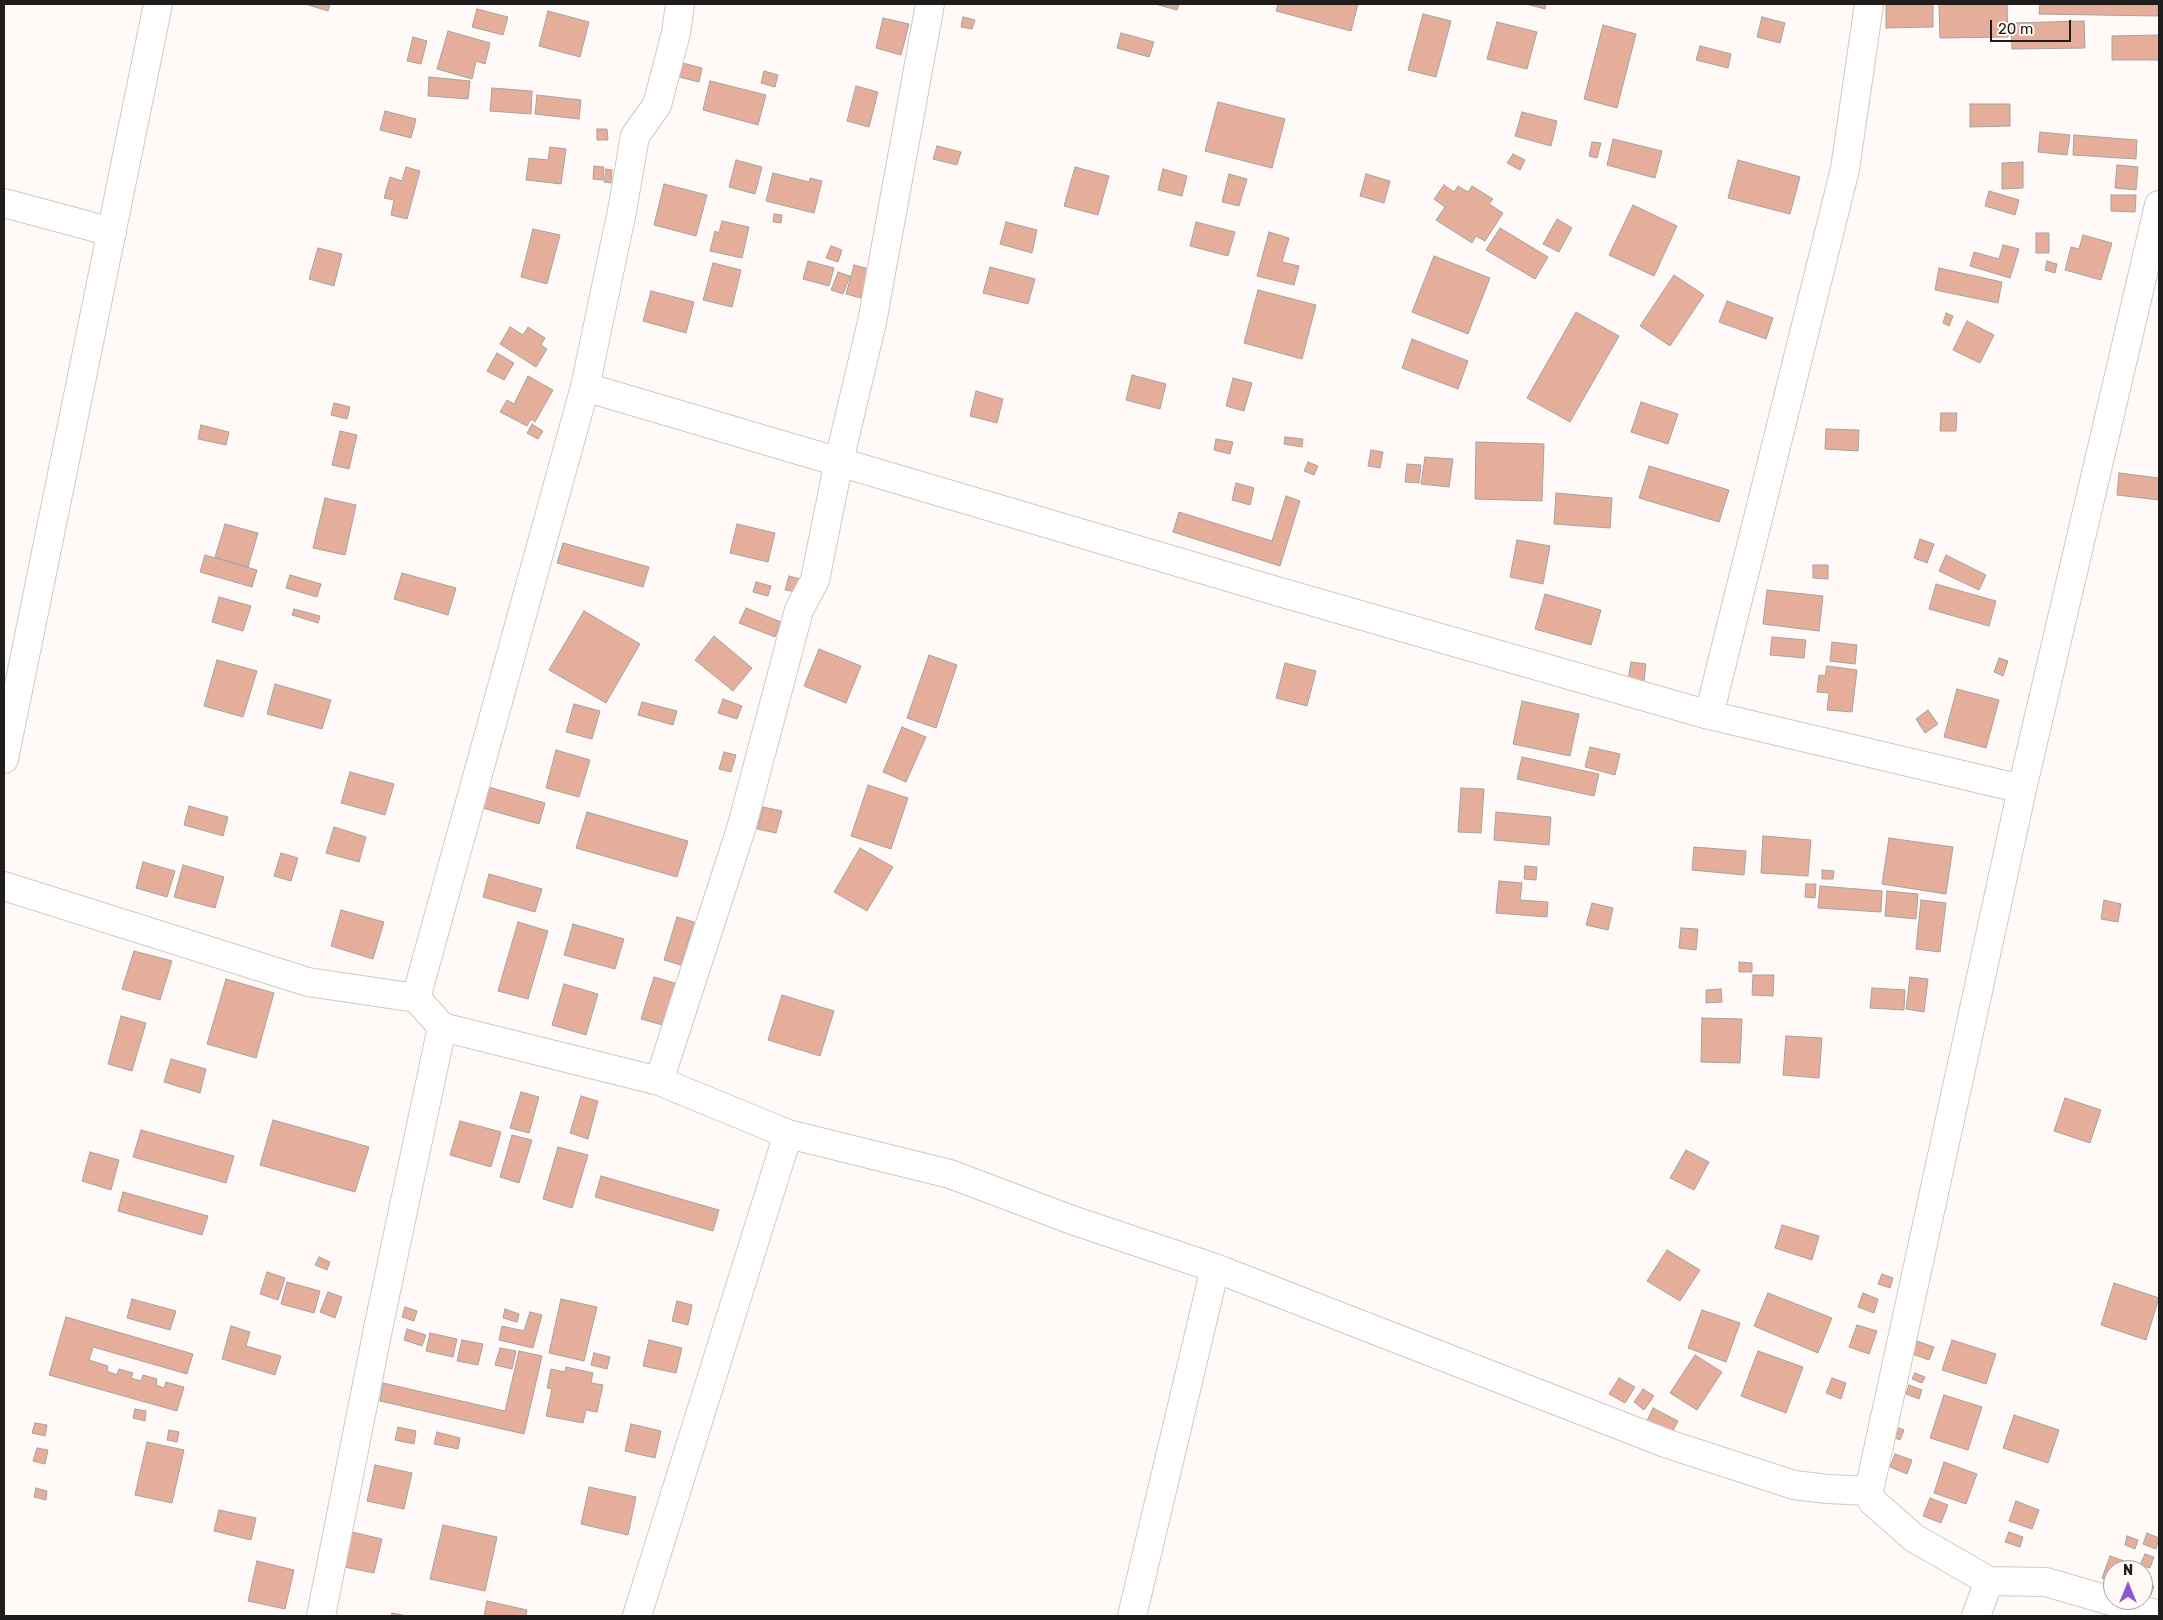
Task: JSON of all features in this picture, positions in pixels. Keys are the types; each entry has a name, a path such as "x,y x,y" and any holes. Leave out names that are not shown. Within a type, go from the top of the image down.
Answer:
{"main road":[{"path":"4,759 158,4"},
{"path":"416,998 585,386 622,211 635,136 657,105 676,33 680,4"},
{"path":"659,1081 741,829 799,610 815,580 839,461 872,322 930,4"},
{"path":"1709,715 1845,168 1869,4"},
{"path":"4,203 112,232"},
{"path":"2159,205 2022,788 1869,1491 1872,1501 1914,1538 1989,1581 2046,1582 2159,1615"},
{"path":"585,386 1283,593 1709,715 2022,788"},
{"path":"4,886 308,982 416,998 442,1027 659,1081 788,1134 950,1174 1072,1220 1215,1268 1668,1444 1794,1485 1869,1491"},
{"path":"321,1616 379,1324 442,1027"},
{"path":"637,1616 788,1134"},
{"path":"1132,1616 1215,1268"},
{"path":"1976,1616 1989,1581"}],"building":[{"path":"305,4 330,4 328,11"},
{"path":"1155,4 1179,4 1177,10"},
{"path":"1278,4 1358,4 1351,31 1276,11"},
{"path":"1526,4 1546,4 1545,9"},
{"path":"1886,4 1933,4 1933,27 1886,28"},
{"path":"1939,4 2007,4 2008,37 1940,38"},
{"path":"2040,4 2158,4 2158,16 2039,14"},
{"path":"477,9 508,17 503,35 472,27"},
{"path":"548,11 589,22 580,57 539,46"},
{"path":"1423,14 1451,21 1436,77 1408,70"},
{"path":"963,17 975,20 972,29 961,27"},
{"path":"1762,17 1785,23 1780,43 1757,37"},
{"path":"883,18 909,24 901,55 876,48"},
{"path":"2084,21 2085,48 2012,49 2011,23"},
{"path":"1497,22 1537,32 1527,69 1487,59"},
{"path":"1603,25 1636,34 1617,108 1584,99"},
{"path":"448,31 490,43 485,64 476,61 472,79 437,69"},
{"path":"1121,33 1154,42 1149,57 1117,48"},
{"path":"2159,35 2159,60 2112,60 2112,36"},
{"path":"413,37 427,41 421,64 407,61"},
{"path":"1700,46 1731,54 1728,68 1696,60"},
{"path":"679,62 702,68 699,82 675,76"},
{"path":"764,71 778,75 775,87 761,83"},
{"path":"429,77 470,81 468,99 428,96"},
{"path":"710,81 766,95 758,125 703,110"},
{"path":"856,86 878,92 869,127 847,121"},
{"path":"492,88 532,91 531,114 490,111"},
{"path":"537,95 581,100 579,119 535,114"},
{"path":"1218,102 1285,119 1272,168 1205,151"},
{"path":"1970,104 2010,104 2010,126 1970,127"},
{"path":"385,111 416,119 411,138 380,130"},
{"path":"1522,112 1557,121 1551,146 1515,136"},
{"path":"597,129 607,129 608,140 597,140"},
{"path":"2040,132 2070,135 2067,155 2038,152"},
{"path":"2074,135 2137,140 2136,159 2073,155"},
{"path":"1613,139 1662,151 1655,178 1607,165"},
{"path":"1592,142 1601,143 1597,158 1589,156"},
{"path":"937,146 961,152 957,165 933,159"},
{"path":"550,147 566,149 561,184 526,180 529,158 548,160"},
{"path":"1513,154 1525,160 1520,170 1507,163"},
{"path":"736,160 762,167 755,194 729,187"},
{"path":"1738,160 1800,177 1790,214 1728,198"},
{"path":"2023,162 2023,188 2002,189 2002,163"},
{"path":"2117,165 2138,167 2136,190 2115,188"},
{"path":"594,166 604,167 603,180 593,179"},
{"path":"406,167 420,171 407,219 391,215 394,200 384,198 390,177 402,181"},
{"path":"1075,167 1109,176 1098,215 1064,206"},
{"path":"606,169 612,170 611,183 604,182"},
{"path":"1163,169 1187,176 1182,196 1158,190"},
{"path":"773,173 809,182 810,178 822,181 814,213 766,201"},
{"path":"1229,174 1247,179 1239,206 1222,202"},
{"path":"1366,174 1390,181 1384,203 1360,196"},
{"path":"664,184 707,195 696,236 654,225"},
{"path":"1444,185 1454,192 1458,186 1468,192 1472,186 1493,199 1489,204 1503,213 1485,241 1476,236 1472,243 1436,220 1445,207 1434,199"},
{"path":"1989,191 2019,200 2015,215 1985,206"},
{"path":"2111,195 2136,195 2135,212 2111,211"},
{"path":"1633,205 1677,226 1654,276 1609,255"},
{"path":"774,214 782,215 781,223 773,222"},
{"path":"1557,219 1572,228 1559,252 1543,244"},
{"path":"722,221 749,227 742,258 710,251 715,231 719,233"},
{"path":"1006,222 1037,230 1032,253 1000,244"},
{"path":"1196,222 1235,232 1228,256 1190,246"},
{"path":"1500,228 1548,257 1535,279 1486,250"},
{"path":"533,229 560,235 547,284 521,277"},
{"path":"1269,232 1289,238 1282,262 1299,266 1294,285 1257,276"},
{"path":"2036,233 2049,233 2049,253 2036,253"},
{"path":"2083,235 2112,243 2101,280 2065,270 2071,247 2079,249"},
{"path":"2003,245 2019,249 2010,278 1970,266 1974,252 1999,259"},
{"path":"831,246 842,250 838,262 826,258"},
{"path":"318,248 342,254 334,286 309,279"},
{"path":"1434,256 1490,278 1468,334 1412,312"},
{"path":"808,261 834,268 829,286 803,279"},
{"path":"2047,261 2057,264 2055,273 2045,270"},
{"path":"713,263 741,270 732,307 703,300"},
{"path":"854,265 869,269 861,298 846,294"},
{"path":"990,267 1035,279 1028,304 983,293"},
{"path":"1939,268 2002,282 1998,303 1935,290"},
{"path":"838,272 850,276 843,294 831,290"},
{"path":"1674,275 1704,295 1670,346 1640,326"},
{"path":"1258,290 1316,305 1302,359 1244,343"},
{"path":"651,291 694,302 686,333 643,321"},
{"path":"1727,301 1773,318 1766,339 1719,322"},
{"path":"1576,312 1619,336 1570,422 1527,398"},
{"path":"1946,313 1953,316 1949,326 1943,323"},
{"path":"1967,321 1994,335 1980,363 1953,350"},
{"path":"510,327 523,335 528,327 545,338 541,345 547,349 536,367 500,344"},
{"path":"1412,339 1468,361 1458,389 1402,368"},
{"path":"497,353 514,363 504,380 487,371"},
{"path":"1132,375 1166,384 1160,409 1126,400"},
{"path":"528,376 553,390 535,422 531,419 527,426 500,412 507,400 514,404"},
{"path":"1233,378 1252,383 1244,411 1226,406"},
{"path":"976,391 1003,399 997,423 970,416"},
{"path":"1641,402 1678,414 1668,444 1631,432"},
{"path":"334,403 350,407 347,419 331,415"},
{"path":"1941,413 1957,413 1956,431 1940,431"},
{"path":"532,424 543,431 538,439 527,433"},
{"path":"201,425 229,432 226,445 198,439"},
{"path":"1826,429 1859,430 1858,451 1825,449"},
{"path":"340,431 357,435 349,469 332,465"},
{"path":"1285,437 1303,439 1302,447 1284,444"},
{"path":"1216,439 1233,442 1230,454 1214,450"},
{"path":"1476,442 1544,444 1542,501 1475,499"},
{"path":"1371,450 1383,452 1380,468 1368,466"},
{"path":"1425,457 1453,459 1449,487 1421,484"},
{"path":"1308,462 1318,466 1314,475 1304,471"},
{"path":"1407,464 1421,465 1419,483 1405,482"},
{"path":"1649,466 1729,490 1719,522 1639,498"},
{"path":"2119,473 2159,478 2159,500 2117,495"},
{"path":"1236,483 1254,488 1250,505 1232,500"},
{"path":"1556,493 1612,498 1610,528 1554,524"},
{"path":"1286,496 1300,501 1280,566 1173,532 1179,512 1272,541"},
{"path":"325,498 356,505 345,555 313,548"},
{"path":"225,524 258,533 248,567 215,557"},
{"path":"737,524 775,533 768,562 730,553"},
{"path":"1920,539 1934,544 1927,563 1914,558"},
{"path":"1517,540 1550,546 1543,584 1510,577"},
{"path":"563,543 649,567 643,587 557,563"},
{"path":"205,555 257,570 252,587 200,572"},
{"path":"1946,555 1986,575 1979,590 1939,571"},
{"path":"1813,565 1828,565 1828,579 1813,578"},
{"path":"402,573 456,588 448,615 394,599"},
{"path":"290,575 321,584 317,597 286,588"},
{"path":"789,576 800,579 797,592 785,590"},
{"path":"756,582 771,586 768,596 753,592"},
{"path":"1936,584 1996,601 1989,626 1929,609"},
{"path":"1767,590 1823,596 1819,631 1763,624"},
{"path":"1545,594 1601,610 1591,645 1535,629"},
{"path":"219,597 251,606 243,631 212,622"},
{"path":"746,608 781,622 775,637 739,623"},
{"path":"294,609 320,616 318,623 292,615"},
{"path":"584,611 640,644 606,703 549,670"},
{"path":"714,636 752,668 733,691 695,660"},
{"path":"1772,637 1806,640 1804,658 1770,655"},
{"path":"1832,642 1857,645 1855,664 1830,661"},
{"path":"819,649 861,666 846,703 804,686"},
{"path":"929,655 957,665 936,728 907,718"},
{"path":"1999,658 2008,661 2003,676 1994,672"},
{"path":"217,660 257,671 243,717 204,706"},
{"path":"1631,662 1646,664 1644,681 1628,680"},
{"path":"1285,663 1316,671 1307,706 1276,698"},
{"path":"1827,666 1857,670 1852,712 1827,710 1829,693 1817,692 1819,675 1825,676"},
{"path":"275,684 331,700 322,729 267,714"},
{"path":"1957,689 1999,700 1986,748 1944,737"},
{"path":"723,699 742,706 737,719 718,713"},
{"path":"1522,701 1579,714 1570,756 1513,744"},
{"path":"642,702 677,711 673,725 638,715"},
{"path":"574,704 600,711 592,739 566,732"},
{"path":"1928,710 1938,724 1925,733 1916,719"},
{"path":"902,727 926,737 906,782 883,772"},
{"path":"1590,747 1620,754 1615,775 1585,767"},
{"path":"556,750 590,760 579,797 546,788"},
{"path":"724,752 736,755 731,772 719,769"},
{"path":"1522,757 1599,774 1594,796 1517,779"},
{"path":"350,772 394,784 385,815 341,803"},
{"path":"868,785 908,798 891,849 851,836"},
{"path":"485,786 545,803 539,824 479,807"},
{"path":"1461,788 1484,789 1481,833 1458,832"},
{"path":"189,806 228,817 223,836 184,825"},
{"path":"763,807 782,811 776,833 757,829"},
{"path":"587,812 688,841 677,877 576,848"},
{"path":"1496,812 1551,817 1549,845 1494,840"},
{"path":"334,827 366,837 359,862 326,853"},
{"path":"1763,836 1811,840 1808,876 1761,873"},
{"path":"1889,838 1953,847 1946,894 1882,884"},
{"path":"1694,847 1746,851 1744,875 1692,870"},
{"path":"860,848 893,867 867,911 834,892"},
{"path":"281,853 298,858 291,881 274,876"},
{"path":"143,862 175,871 167,897 136,888"},
{"path":"183,865 224,877 215,908 174,897"},
{"path":"1525,866 1537,867 1536,880 1524,879"},
{"path":"1822,870 1834,871 1833,879 1822,879"},
{"path":"489,874 542,889 535,912 483,897"},
{"path":"1499,881 1522,883 1520,900 1548,902 1547,917 1496,913"},
{"path":"1806,884 1816,884 1815,898 1805,897"},
{"path":"1820,886 1882,891 1881,912 1818,908"},
{"path":"1887,891 1918,894 1916,919 1885,916"},
{"path":"1921,900 1946,903 1940,952 1916,949"},
{"path":"2104,900 2121,904 2118,922 2101,919"},
{"path":"1592,903 1613,908 1608,930 1586,925"},
{"path":"341,910 384,922 373,959 331,946"},
{"path":"677,917 694,922 681,965 664,960"},
{"path":"518,922 548,931 528,999 498,991"},
{"path":"573,924 624,939 615,969 564,955"},
{"path":"1681,928 1698,929 1696,950 1679,948"},
{"path":"134,951 172,961 160,1000 122,989"},
{"path":"1739,962 1752,963 1752,972 1739,972"},
{"path":"1753,975 1774,975 1773,996 1752,995"},
{"path":"654,977 678,984 666,1026 641,1019"},
{"path":"1910,977 1928,979 1924,1012 1906,1009"},
{"path":"226,979 274,993 256,1058 207,1044"},
{"path":"564,984 598,994 586,1035 552,1025"},
{"path":"1872,988 1905,990 1904,1010 1870,1008"},
{"path":"1721,989 1722,1002 1706,1003 1706,990"},
{"path":"782,995 834,1011 820,1056 768,1040"},
{"path":"121,1016 146,1023 132,1071 108,1064"},
{"path":"1702,1018 1742,1019 1740,1063 1701,1062"},
{"path":"1786,1036 1822,1038 1819,1078 1783,1075"},
{"path":"171,1059 206,1069 200,1093 164,1082"},
{"path":"521,1092 539,1097 529,1133 510,1128"},
{"path":"581,1096 598,1101 588,1139 570,1133"},
{"path":"2065,1098 2101,1110 2090,1143 2054,1131"},
{"path":"273,1120 369,1147 355,1192 260,1165"},
{"path":"460,1121 501,1132 491,1167 450,1155"},
{"path":"141,1130 234,1156 226,1183 133,1157"},
{"path":"512,1135 532,1140 519,1183 500,1177"},
{"path":"558,1147 588,1155 572,1208 543,1199"},
{"path":"1686,1150 1709,1162 1694,1190 1670,1178"},
{"path":"90,1152 119,1160 111,1190 82,1181"},
{"path":"601,1176 719,1210 713,1231 595,1197"},
{"path":"123,1192 208,1216 202,1235 118,1211"},
{"path":"1782,1225 1819,1236 1812,1260 1775,1248"},
{"path":"1667,1250 1700,1270 1680,1301 1647,1281"},
{"path":"319,1257 330,1262 327,1270 315,1265"},
{"path":"267,1272 285,1278 278,1300 260,1294"},
{"path":"1882,1274 1893,1278 1890,1288 1878,1284"},
{"path":"287,1282 320,1291 314,1313 281,1304"},
{"path":"2114,1283 2159,1298 2146,1340 2101,1325"},
{"path":"328,1292 342,1297 335,1318 320,1312"},
{"path":"1768,1293 1832,1318 1818,1353 1754,1326"},
{"path":"1863,1293 1878,1299 1874,1313 1858,1307"},
{"path":"132,1299 176,1311 170,1330 127,1318"},
{"path":"561,1299 597,1307 584,1361 549,1353"},
{"path":"677,1301 692,1305 688,1325 672,1321"},
{"path":"405,1307 417,1311 414,1321 402,1317"},
{"path":"505,1309 519,1314 517,1322 503,1318"},
{"path":"1702,1310 1740,1323 1726,1362 1688,1348"},
{"path":"530,1312 542,1315 533,1348 499,1340 502,1326 524,1331"},
{"path":"66,1317 193,1354 187,1374 93,1347 89,1360 108,1366 107,1371 117,1375 119,1369 133,1373 131,1378 141,1381 143,1375 157,1379 156,1385 164,1388 166,1382 184,1387 177,1411 49,1375"},
{"path":"1857,1325 1877,1331 1869,1354 1849,1347"},
{"path":"231,1326 250,1332 246,1346 281,1356 275,1375 222,1359"},
{"path":"407,1329 426,1335 422,1346 404,1340"},
{"path":"430,1333 457,1339 453,1357 426,1351"},
{"path":"462,1340 483,1344 478,1365 457,1361"},
{"path":"649,1340 682,1348 676,1373 643,1366"},
{"path":"1952,1340 1996,1354 1986,1384 1942,1370"},
{"path":"1917,1341 1934,1347 1929,1360 1912,1354"},
{"path":"500,1348 516,1351 512,1369 495,1365"},
{"path":"519,1351 542,1356 524,1434 380,1401 383,1383 505,1411"},
{"path":"1758,1351 1803,1367 1786,1413 1741,1396"},
{"path":"594,1353 610,1357 607,1369 591,1365"},
{"path":"1695,1355 1722,1372 1697,1410 1670,1393"},
{"path":"566,1367 593,1373 591,1383 603,1385 597,1412 586,1410 583,1423 546,1416 552,1389 547,1388 551,1369 565,1372"},
{"path":"1915,1373 1925,1377 1922,1383 1912,1379"},
{"path":"1619,1378 1635,1387 1625,1403 1609,1394"},
{"path":"1832,1378 1846,1383 1841,1399 1826,1393"},
{"path":"1909,1385 1922,1390 1919,1399 1906,1394"},
{"path":"1643,1389 1654,1396 1644,1410 1634,1402"},
{"path":"1944,1395 1982,1407 1968,1450 1930,1438"},
{"path":"1653,1408 1678,1421 1669,1438 1645,1425"},
{"path":"135,1409 146,1411 145,1421 133,1418"},
{"path":"2014,1415 2059,1430 2048,1463 2003,1448"},
{"path":"35,1423 47,1425 45,1436 32,1433"},
{"path":"631,1424 661,1431 655,1458 625,1451"},
{"path":"1891,1425 1904,1430 1900,1440 1888,1435"},
{"path":"398,1427 416,1431 414,1444 395,1440"},
{"path":"169,1430 179,1432 177,1442 167,1440"},
{"path":"437,1432 460,1438 458,1449 434,1444"},
{"path":"147,1442 184,1450 172,1503 135,1495"},
{"path":"37,1448 48,1450 45,1464 33,1461"},
{"path":"1895,1454 1912,1460 1907,1474 1890,1467"},
{"path":"1944,1462 1977,1474 1966,1504 1934,1493"},
{"path":"375,1465 412,1473 404,1509 367,1501"},
{"path":"589,1487 636,1497 628,1535 581,1524"},
{"path":"36,1488 47,1491 46,1500 34,1497"},
{"path":"1930,1498 1948,1505 1941,1523 1923,1516"},
{"path":"2016,1501 2039,1510 2032,1529 2009,1521"},
{"path":"219,1510 256,1518 251,1540 214,1531"},
{"path":"443,1525 497,1537 485,1591 430,1579"},
{"path":"352,1532 382,1539 374,1573 344,1567"},
{"path":"2009,1532 2023,1537 2020,1547 2005,1542"},
{"path":"2147,1533 2159,1538 2156,1549 2143,1544"},
{"path":"2127,1536 2138,1540 2135,1549 2125,1545"},
{"path":"2145,1554 2154,1557 2153,1560 2142,1560"},
{"path":"2110,1556 2121,1560 2109,1560"},
{"path":"257,1561 294,1570 285,1609 248,1601"},
{"path":"487,1601 527,1610 526,1616 484,1616"},
{"path":"392,1613 407,1616 391,1616"}]}
